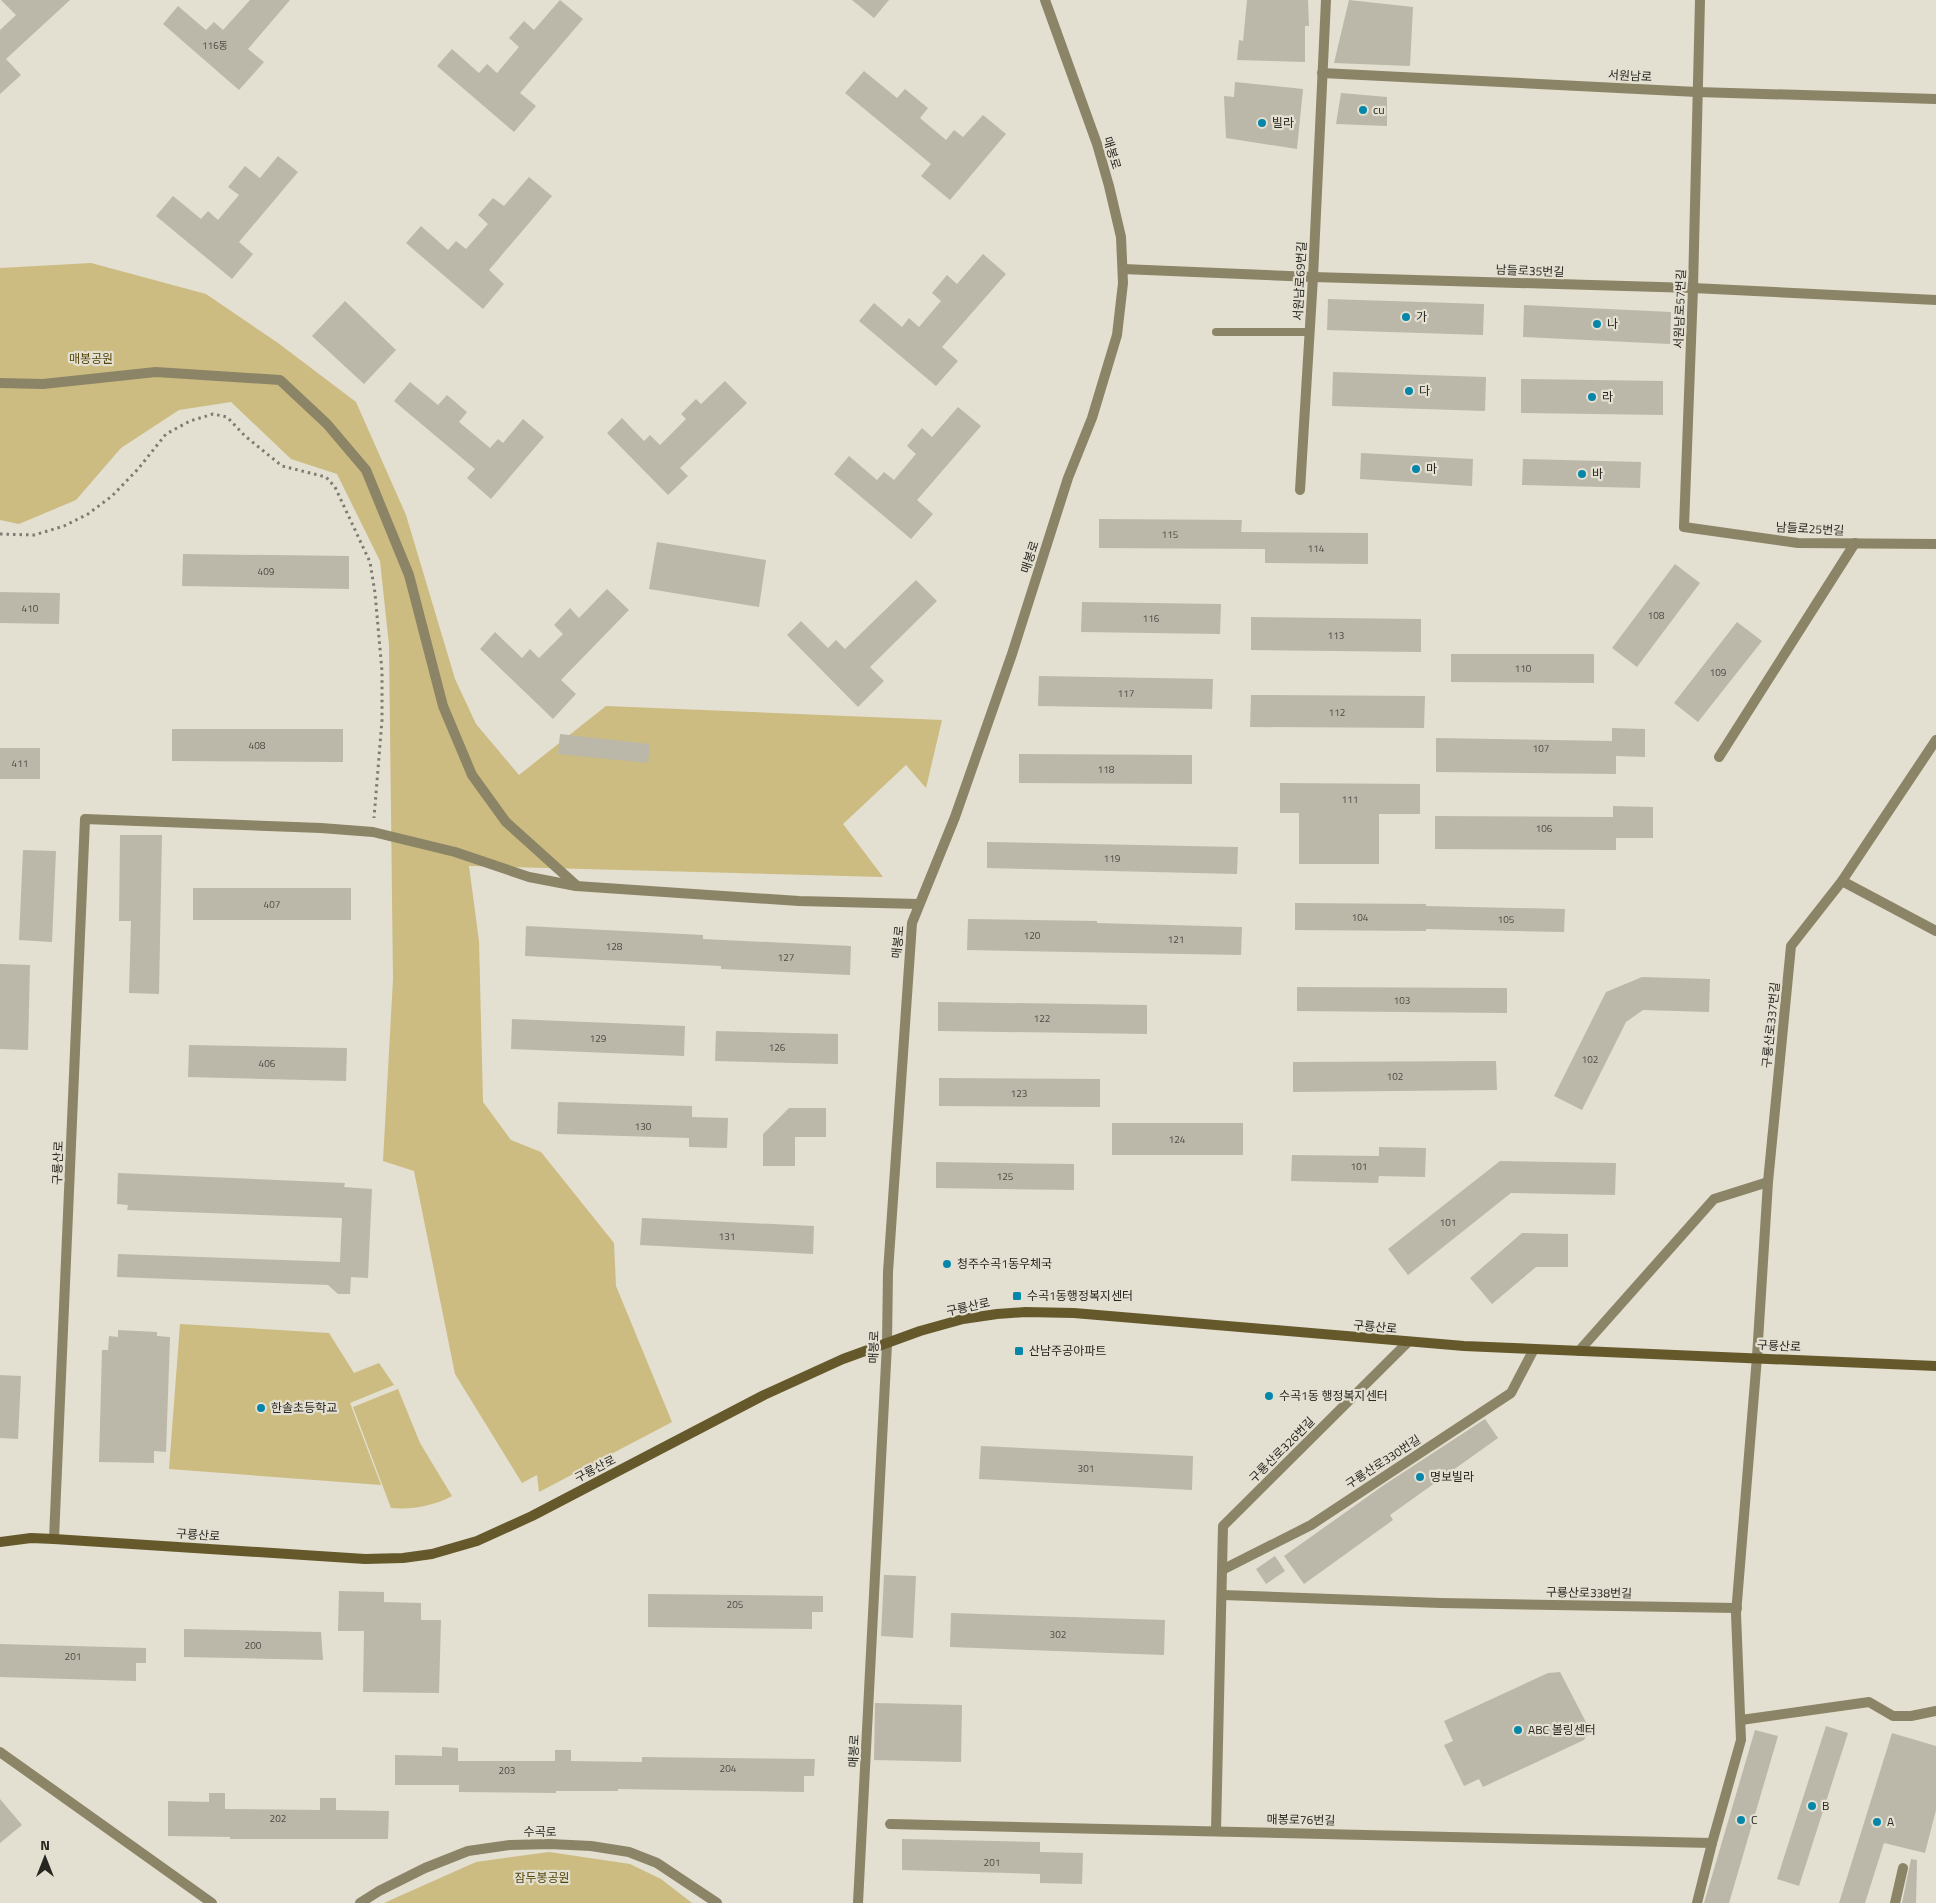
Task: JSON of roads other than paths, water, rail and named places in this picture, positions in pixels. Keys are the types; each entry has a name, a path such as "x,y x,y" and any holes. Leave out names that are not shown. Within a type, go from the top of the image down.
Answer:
{"street":[{"name":"매봉로","path":"858,1903 887,1344 888,1272 912,923 955,817 1012,654 1068,478 1092,418 1118,335 1124,283 1121,237 1109,186 1078,90 1044,0"},
{"name":"서원남로69번길","path":"1300,490 1313,277 1326,0"},
{"name":"서원남로57번길","path":"1684,527 1693,288 1700,0"},
{"name":"서원남로","path":"1322,73 1697,92 1936,99"},
{"name":"남들로35번길","path":"1123,269 1313,277 1693,288 1936,300"},
{"path":"0,383 43,384 156,372 280,380 327,424 366,470 409,575 443,706 472,774 506,822 576,886 789,900 919,904"},
{"name":"남들로25번길","path":"1684,527 1798,543 1936,544"},
{"path":"1719,757 1855,543"},
{"name":"구룡산로337번길","path":"1757,1357 1768,1182 1791,946 1842,881 1936,740"},
{"name":"구룡산로","path":"54,1539 85,819 321,828 373,832 455,852 529,877 576,886"},
{"path":"1842,881 1936,931"},
{"path":"1579,1351 1714,1199 1768,1182"},
{"name":"구룡산로","path":"0,1542 31,1538 54,1539 365,1559 403,1558 432,1554 477,1541 525,1519 764,1396 843,1359 920,1331 963,1319 997,1314 1025,1312 1074,1313 1407,1343 1936,1366"},
{"name":"구룡산로326번길","path":"1216,1830 1223,1595 1223,1526 1407,1343"},
{"name":"구룡산로330번길","path":"1222,1570 1311,1524 1511,1393 1534,1349"},
{"path":"1697,1903 1741,1740 1737,1608 1757,1357"},
{"name":"구룡산로338번길","path":"1223,1595 1441,1603 1737,1608"},
{"path":"1740,1720 1869,1702 1893,1716 1911,1716 1936,1710"},
{"path":"0,1752 212,1903"},
{"name":"매봉로76번길","path":"890,1824 1216,1830 1712,1843"},
{"name":"수곡로","path":"360,1903 379,1891 425,1868 468,1851 510,1844 550,1844 591,1846 629,1852 657,1863 717,1903"},
{"path":"1895,1903 1903,1868"}],"lane":[{"path":"1216,332 1310,332"}],"place":[{"name":"cu","path":"1363,110"},
{"name":"빌라","path":"1262,123"},
{"name":"가","path":"1406,317"},
{"name":"나","path":"1597,324"},
{"name":"다","path":"1409,391"},
{"name":"라","path":"1592,397"},
{"name":"마","path":"1416,469"},
{"name":"바","path":"1582,474"},
{"name":"청주수곡1동우체국","path":"947,1264"},
{"name":"수곡1동행정복지센터","path":"1017,1296"},
{"name":"산남주공아파트","path":"1019,1351"},
{"name":"수곡1동 행정복지센터","path":"1269,1396"},
{"name":"한솔초등학교","path":"261,1408"},
{"name":"명보빌라","path":"1420,1477"},
{"name":"ABC 볼링센터","path":"1518,1730"},
{"name":"B","path":"1812,1806"},
{"name":"C","path":"1741,1820"},
{"name":"A","path":"1877,1822"}],"park label":[{"name":"매봉공원","path":"91,359"},
{"name":"잠두봉공원","path":"542,1878"}]}
